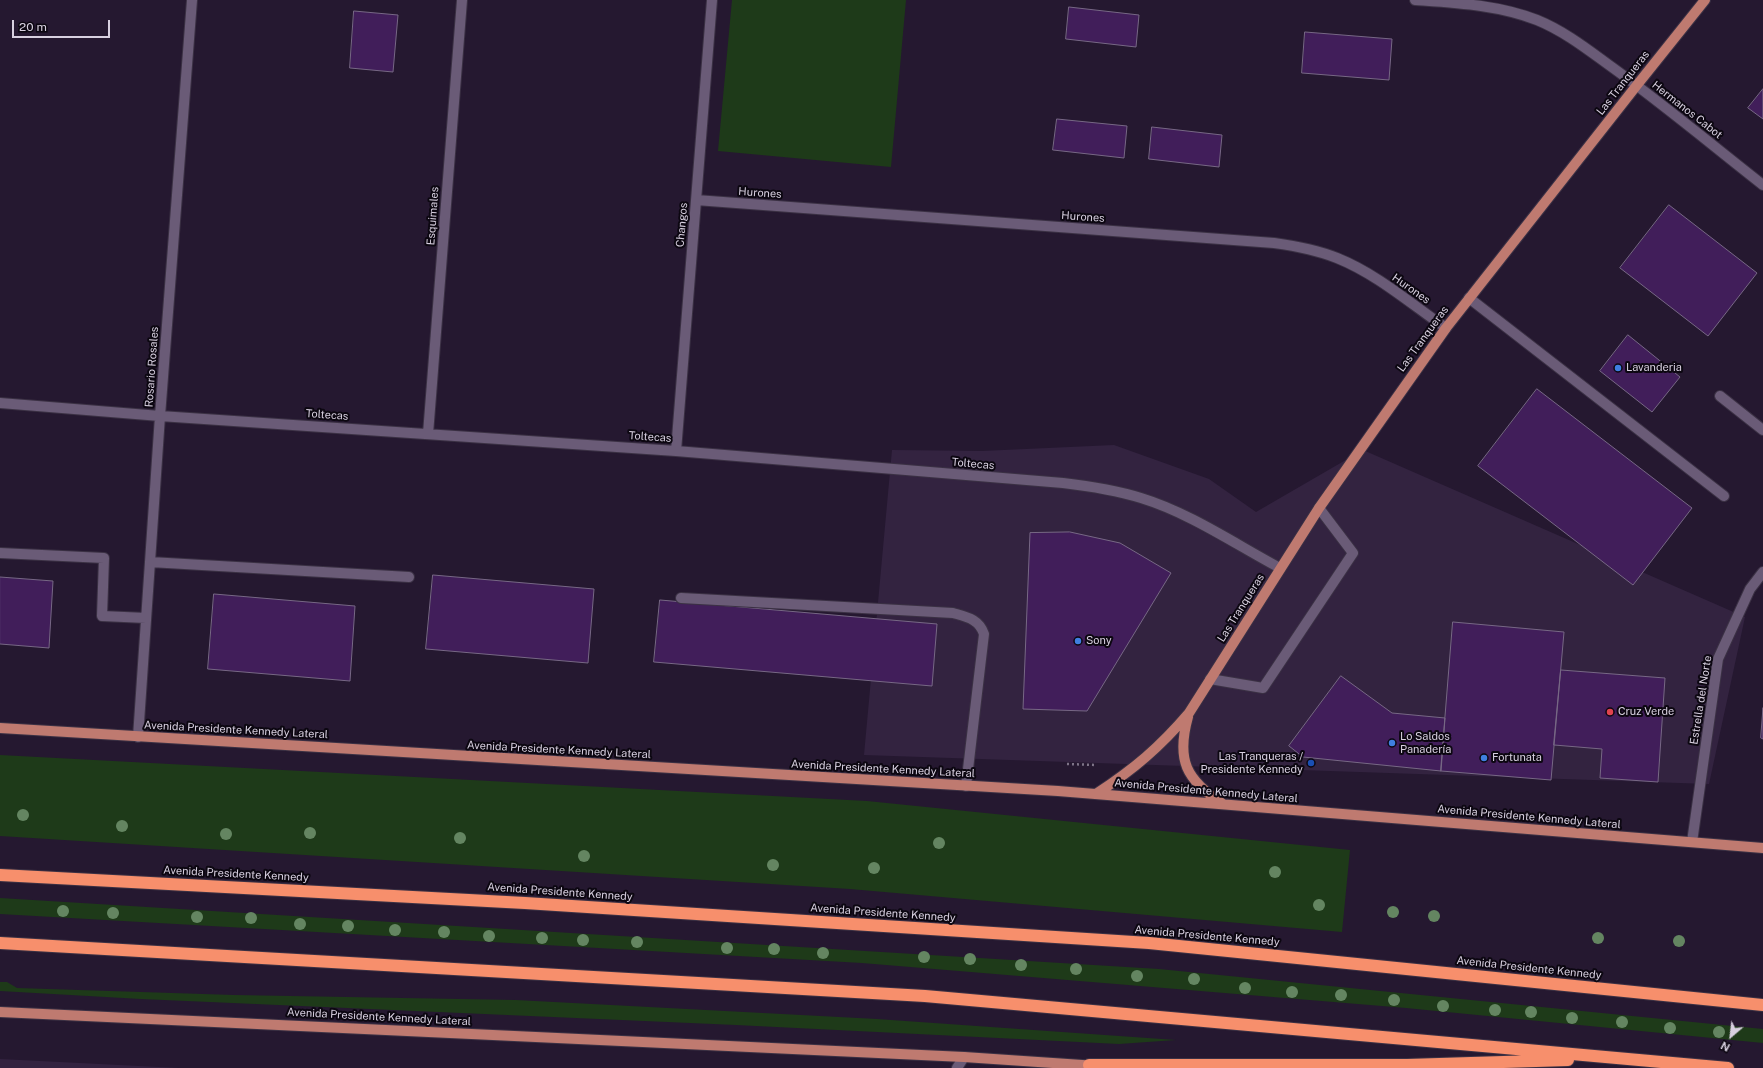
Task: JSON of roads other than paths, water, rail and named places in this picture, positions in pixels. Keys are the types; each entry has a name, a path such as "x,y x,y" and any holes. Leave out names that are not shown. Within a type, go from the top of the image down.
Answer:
{"highway":[{"name":"Avenida Presidente Kennedy","path":"0,874 525,903 1149,943 1763,1005"},
{"path":"0,943 925,996 1728,1068"},
{"path":"1089,1065 1407,1065 1624,1058"}],"main road":[{"name":"Las Tranqueras","path":"1096,794 1146,758 1168,737 1189,713 1319,508 1446,328 1705,0"},
{"name":"Las Tranqueras","path":"1189,713 1182,743 1184,758 1190,773 1198,786 1223,805"},
{"name":"Avenida Presidente Kennedy Lateral","path":"0,728 1096,794 1763,848"},
{"name":"Avenida Presidente Kennedy Lateral","path":"0,1012 964,1057 1117,1068"}],"street":[{"name":"Rosario Rosales","path":"138,737 160,416 192,0"},
{"name":"Esquimales","path":"428,434 462,0"},
{"name":"Changos","path":"676,451 712,0"},
{"name":"Hermanos Cabot","path":"1415,0 1480,5 1509,11 1538,21 1568,37 1637,85 1763,185"},
{"name":"Hurones","path":"696,200 1296,246 1337,258 1357,267 1446,328"},
{"path":"1469,298 1724,496"},
{"path":"1720,396 1763,430"},
{"name":"Toltecas","path":"0,403 160,416 676,451 1063,483 1102,488 1141,498 1171,509 1280,568"},
{"path":"1210,679 1263,688 1353,553 1319,508"},
{"path":"0,554 104,558 102,616 146,618"},
{"path":"150,562 409,577"},
{"name":"Estrella del Norte","path":"1692,842 1718,659 1750,589 1763,572"},
{"path":"681,598 953,614 976,621 982,626 984,634 966,786"},
{"path":"957,1068 964,1057"}],"place":[{"name":"Lavanderia","path":"1618,368"},
{"name":"Sony","path":"1078,641"},
{"name":"Cruz Verde","path":"1610,712"},
{"name":"Lo Saldos Panadería","path":"1392,743"},
{"name":"Fortunata","path":"1484,758"},
{"name":"Las Tranqueras / Presidente Kennedy","path":"1311,763"}]}
